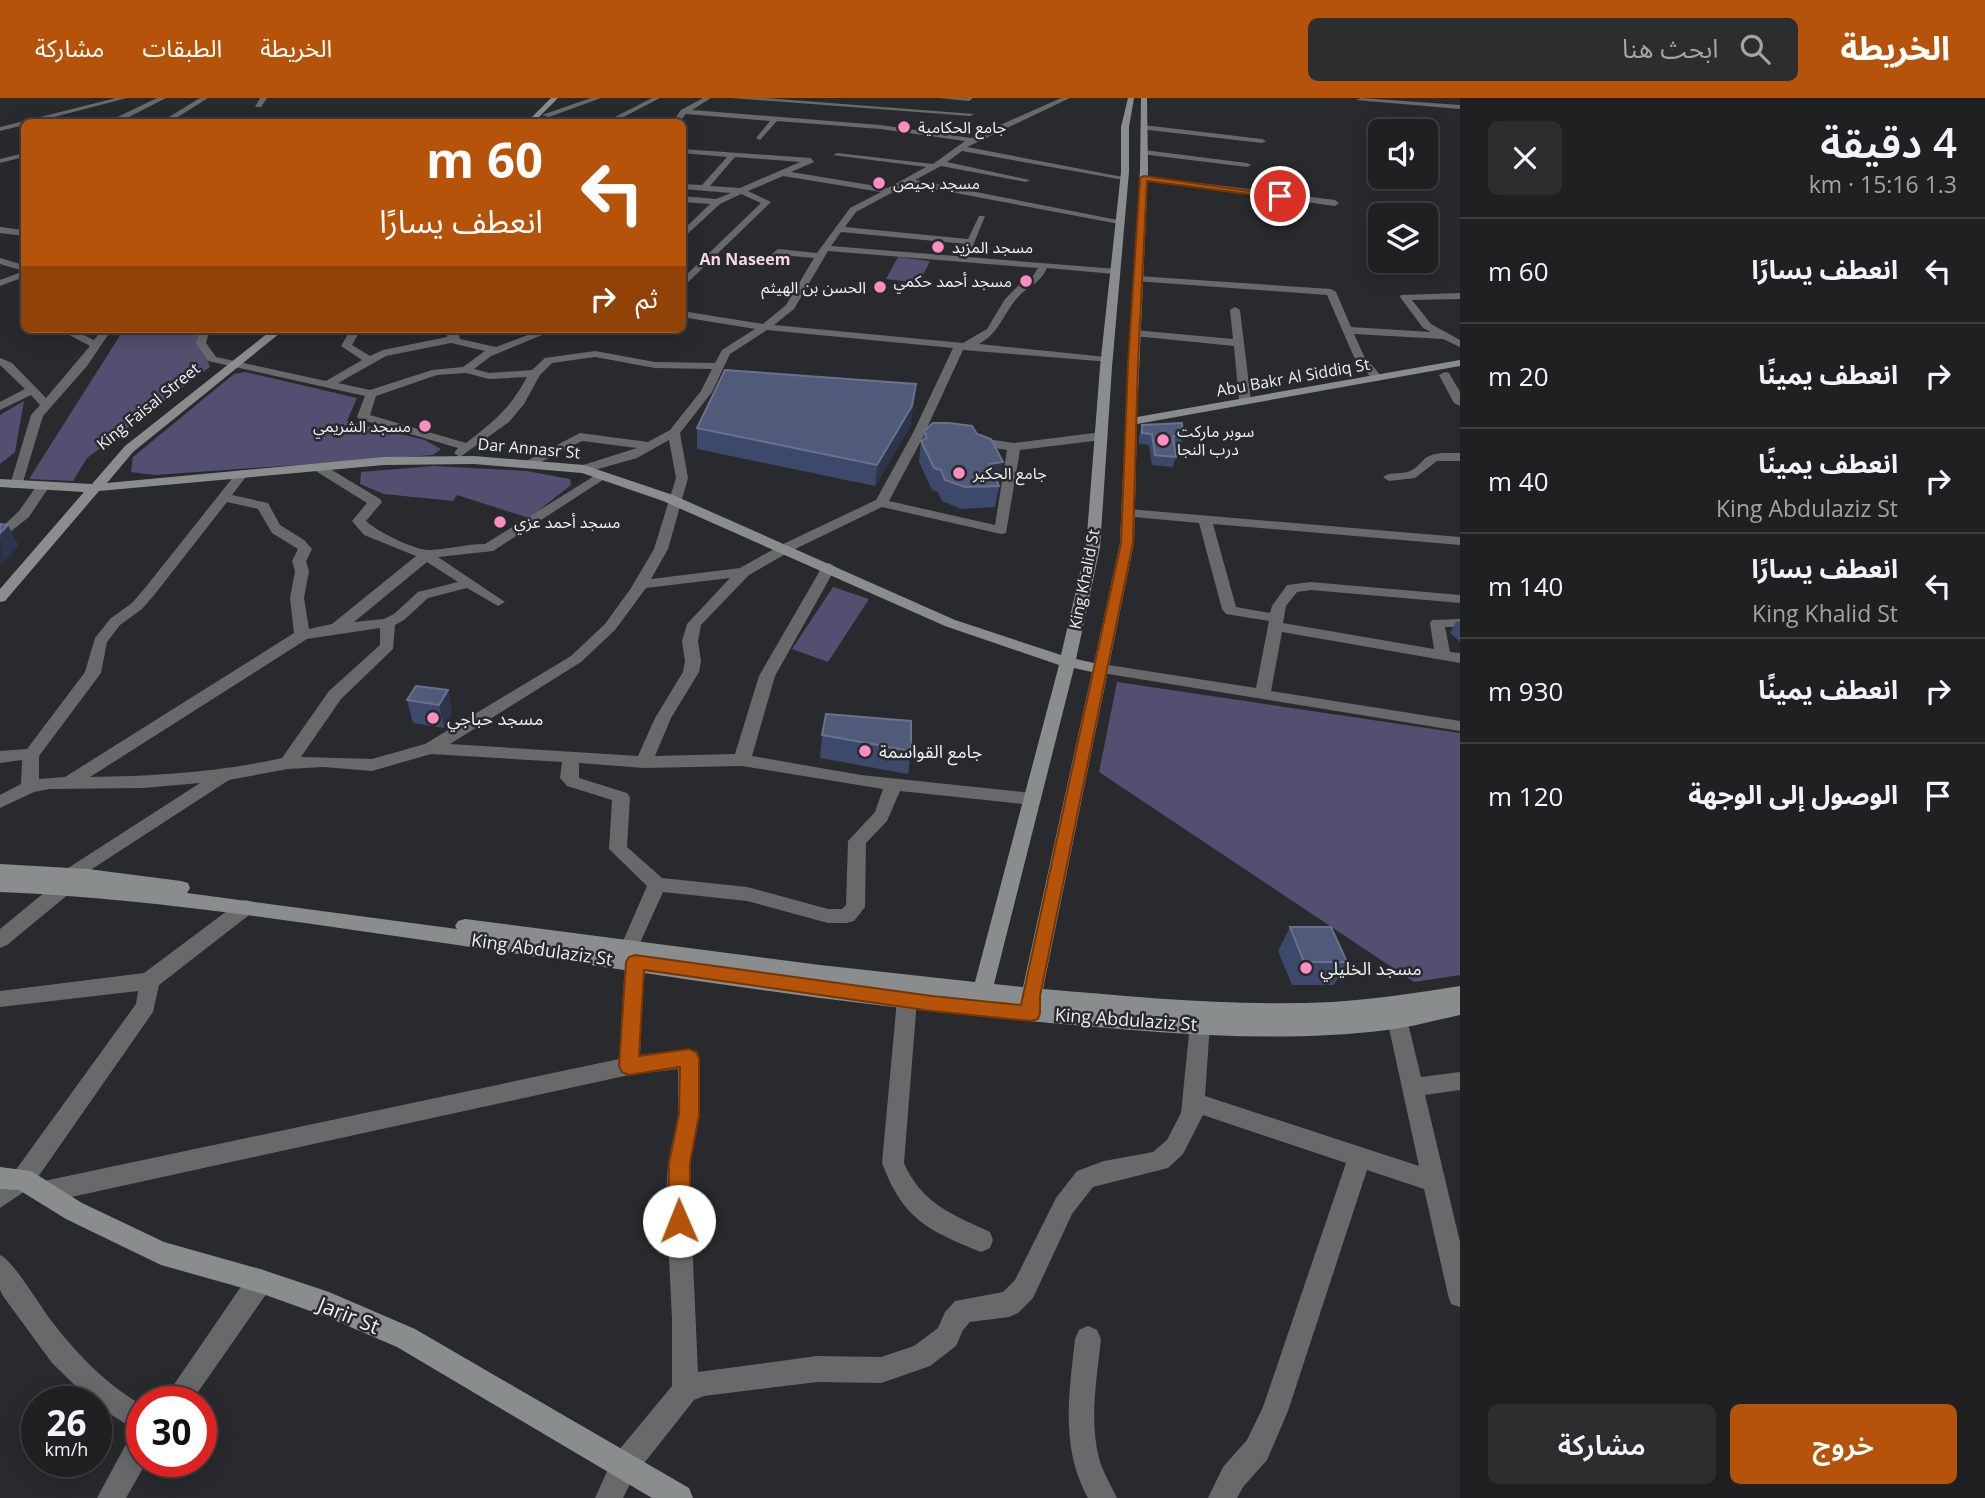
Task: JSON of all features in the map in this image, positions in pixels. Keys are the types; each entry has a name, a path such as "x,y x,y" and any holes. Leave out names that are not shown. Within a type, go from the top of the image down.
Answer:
{"main road":[{"path":"533,119 555,98"},
{"path":"543,119 562,98"},
{"name":"King Khalid St","path":"982,1000 1093,548 1106,360 1124,173 1125,127 1131,98"},
{"name":"King Khalid St","path":"1031,1005 1127,543 1134,333 1144,174 1144,98"},
{"name":"King Faisal Street","path":"0,579 117,448 232,363 264,333"},
{"path":"0,598 129,449 232,363 274,333"},
{"name":"Abu Bakr Al Siddiq St","path":"1131,426 1245,401 1460,363"},
{"name":"Abu Bakr Al Siddiq St","path":"1131,426 1460,372"},
{"name":"Dar Annasr St","path":"0,483 79,489 384,461 453,461 584,469 676,501 950,623 1067,662 1102,669"},
{"name":"King Abdulaziz St","path":"0,871 246,907 633,955 906,1000 982,1000"},
{"name":"King Abdulaziz St","path":"0,885 68,881 982,1000 1200,1024 1318,1026 1397,1018 1460,1007"},
{"name":"King Abdulaziz St","path":"1031,1005 1313,1011 1370,1007 1460,994"},
{"name":"Jarir St","path":"22,1183 161,1253 260,1281 329,1305 406,1338 679,1498"}],"street":[{"path":"40,119 124,98"},
{"path":"120,118 163,98"},
{"path":"170,119 205,98"},
{"path":"258,104 264,98"},
{"path":"546,115 598,98"},
{"path":"615,119 657,98"},
{"path":"689,98 706,99"},
{"path":"734,98 971,121 998,128"},
{"path":"942,98 969,99 971,121"},
{"path":"584,469 633,456 674,433 706,392 726,352 790,307 823,252 853,210 937,165 972,140 1067,98"},
{"path":"1042,109 1076,98"},
{"path":"678,119 684,112 706,99"},
{"path":"1363,109 1360,99 1460,107"},
{"path":"684,112 880,127 972,140"},
{"path":"120,118 131,119"},
{"path":"760,138 775,120"},
{"path":"0,129 21,124"},
{"path":"1143,127 1262,141"},
{"path":"961,148 1049,164 1144,174 1335,203"},
{"path":"0,151 21,153"},
{"path":"686,151 811,160 718,202 686,232"},
{"path":"1144,152 1247,166"},
{"path":"0,161 21,154"},
{"path":"837,155 937,165 1026,180"},
{"path":"704,188 732,156"},
{"path":"863,166 874,159"},
{"path":"1017,186 1049,164"},
{"path":"779,173 839,180 886,190"},
{"path":"839,180 851,173"},
{"path":"907,181 1119,221"},
{"path":"686,186 741,191 767,202 686,281"},
{"path":"998,198 1007,192"},
{"path":"686,199 718,202"},
{"path":"962,261 982,218"},
{"path":"839,229 971,242"},
{"path":"0,230 21,233"},
{"path":"0,239 21,233"},
{"path":"767,263 778,252 823,252 1114,271"},
{"path":"0,261 21,267"},
{"path":"645,762 663,718 691,672 693,661 690,641 694,624 744,572 786,548 881,503 919,433 959,348 975,343 992,331 1015,294 1035,284 1043,266"},
{"path":"0,283 21,275"},
{"path":"1138,279 1331,292 1359,357 1377,378"},
{"path":"1460,296 1405,297 1427,326 1460,344"},
{"path":"1235,310 1245,401"},
{"path":"686,315 765,327 959,348 1106,360"},
{"path":"1347,330 1445,336"},
{"path":"72,333 97,345"},
{"path":"16,485 37,415 104,333"},
{"path":"204,333 201,343 212,359 371,394 436,372 466,370 489,376 535,373"},
{"path":"354,333 346,346 368,359"},
{"path":"466,370 486,354 541,333"},
{"path":"1134,333 1238,342"},
{"path":"329,384 368,359 453,334 496,350"},
{"path":"453,461 505,419 518,404 535,373 549,360 574,359 587,354 612,355 655,365 719,366"},
{"path":"0,361 47,405"},
{"path":"1445,375 1460,403"},
{"path":"0,407 33,390"},
{"path":"371,394 363,417 467,447"},
{"path":"0,802 30,787 71,781 143,782 323,761 372,765 431,748 576,659 610,627 642,584 661,548 682,478 674,433"},
{"path":"919,433 1014,447 1102,436"},
{"path":"525,464 580,437 651,446"},
{"path":"881,503 1001,530 1014,447"},
{"path":"1389,477 1415,474 1422,461 1429,458 1460,457"},
{"path":"318,467 375,502 359,521 369,532 426,555 498,602"},
{"path":"30,787 31,754 93,673 100,641 115,622 137,606 150,592 242,474"},
{"path":"337,628 426,555 466,548 488,548 603,476"},
{"path":"0,536 24,514 43,487"},
{"path":"223,498 263,506 274,528 301,542 305,549 299,561 302,571 298,598 302,635"},
{"path":"1128,513 1460,541"},
{"path":"1205,519 1227,606 1231,611 1460,658"},
{"path":"741,760 767,676 829,568"},
{"path":"642,584 744,572"},
{"path":"71,781 302,635 387,623 423,595 470,583"},
{"path":"1263,693 1275,622 1285,595 1300,586 1460,599"},
{"path":"1443,655 1437,622 1460,624"},
{"path":"288,763 335,695 387,646 387,623"},
{"path":"1102,669 1460,726"},
{"path":"431,748 645,762 741,760 893,784 1032,799"},
{"path":"0,757 31,754"},
{"path":"571,757 569,778 573,782 621,797 618,849 657,884 747,894 828,916 847,916 855,907 857,841 883,817 890,804 893,784"},
{"path":"0,940 68,881 225,774"},
{"path":"629,1066 633,955 657,884"},
{"path":"0,999 149,981 246,907"},
{"path":"22,1183 146,1006 149,981"},
{"path":"906,1000 893,1163 901,1187 915,1206 981,1240"},
{"path":"1397,1018 1460,1295"},
{"path":"609,1498 624,1466 685,1391 704,1383 817,1369 881,1370 921,1357 947,1337 954,1321 964,1310 1009,1304 1024,1289 1064,1206 1085,1179 1104,1172 1160,1161 1175,1147 1192,1114 1200,1024"},
{"path":"0,1197 22,1183 629,1066 689,1058 689,1115 679,1163 678,1196 685,1320 685,1391"},
{"path":"1412,1088 1460,1081"},
{"path":"1193,1102 1434,1182"},
{"path":"1222,1498 1233,1477 1257,1450 1275,1411 1360,1157"},
{"path":"0,1268 18,1300 49,1339 102,1394 126,1413"},
{"path":"186,1386 260,1281"},
{"path":"1088,1339 1080,1426 1083,1457 1103,1498"},
{"path":"111,1498 126,1471"}],"shaded area":[{"path":"898,257 930,261 919,283 886,279"},
{"path":"121,333 204,333 201,343 210,367 87,458 73,481 29,479"},
{"path":"245,372 357,398 347,421 425,440 441,449 433,455 155,475 131,472 133,457 234,374"},
{"path":"24,401 15,452 0,464 0,415"},
{"path":"433,466 527,471 570,479 571,485 529,518 457,495 453,501 384,494 360,484 361,472"},
{"path":"833,587 869,599 828,662 792,649"},
{"path":"1117,682 1460,733 1460,975 1414,982 1099,772"}],"building":[{"path":"725,370 916,384 912,406 877,465 697,428"},
{"path":"933,423 972,426 977,434 991,439 1003,462 989,464 999,486 965,487 945,480 941,470 934,468 921,441 927,438 924,431"},
{"path":"1182,423 1183,437 1173,436 1176,457 1155,455 1152,434 1142,433 1142,425"},
{"path":"0,524 8,525 0,533"},
{"path":"416,686 448,690 439,705 407,700"},
{"path":"826,714 911,721 911,751 822,735"},
{"path":"1290,927 1331,927 1347,962 1304,962"}],"place":[{"name":"جامع الحكامية","path":"904,127"},
{"name":"مسجد بحيص","path":"879,183"},
{"name":"مسجد المزيد","path":"938,247"},
{"name":"مسجد أحمد حكمي","path":"1026,281"},
{"name":"الحسن بن الهيثم","path":"880,287"},
{"name":"مسجد الشريمي","path":"425,426"},
{"name":"سوبر ماركت درب النجا","path":"1163,440"},
{"name":"جامع الحكير","path":"959,473"},
{"name":"مسجد أحمد عزي","path":"500,522"},
{"name":"مسجد حباجي","path":"433,718"},
{"name":"جامع القواسمة","path":"865,751"},
{"name":"مسجد الخليلي","path":"1306,968"}],"district":[{"name":"An Naseem","path":"745,259"}],"route":[{"path":"679,1221 679,1163 689,1115 689,1058 629,1066 635,962 932,1004 1031,1013 1031,996 1127,543 1133,363 1144,178 1280,196"}]}
